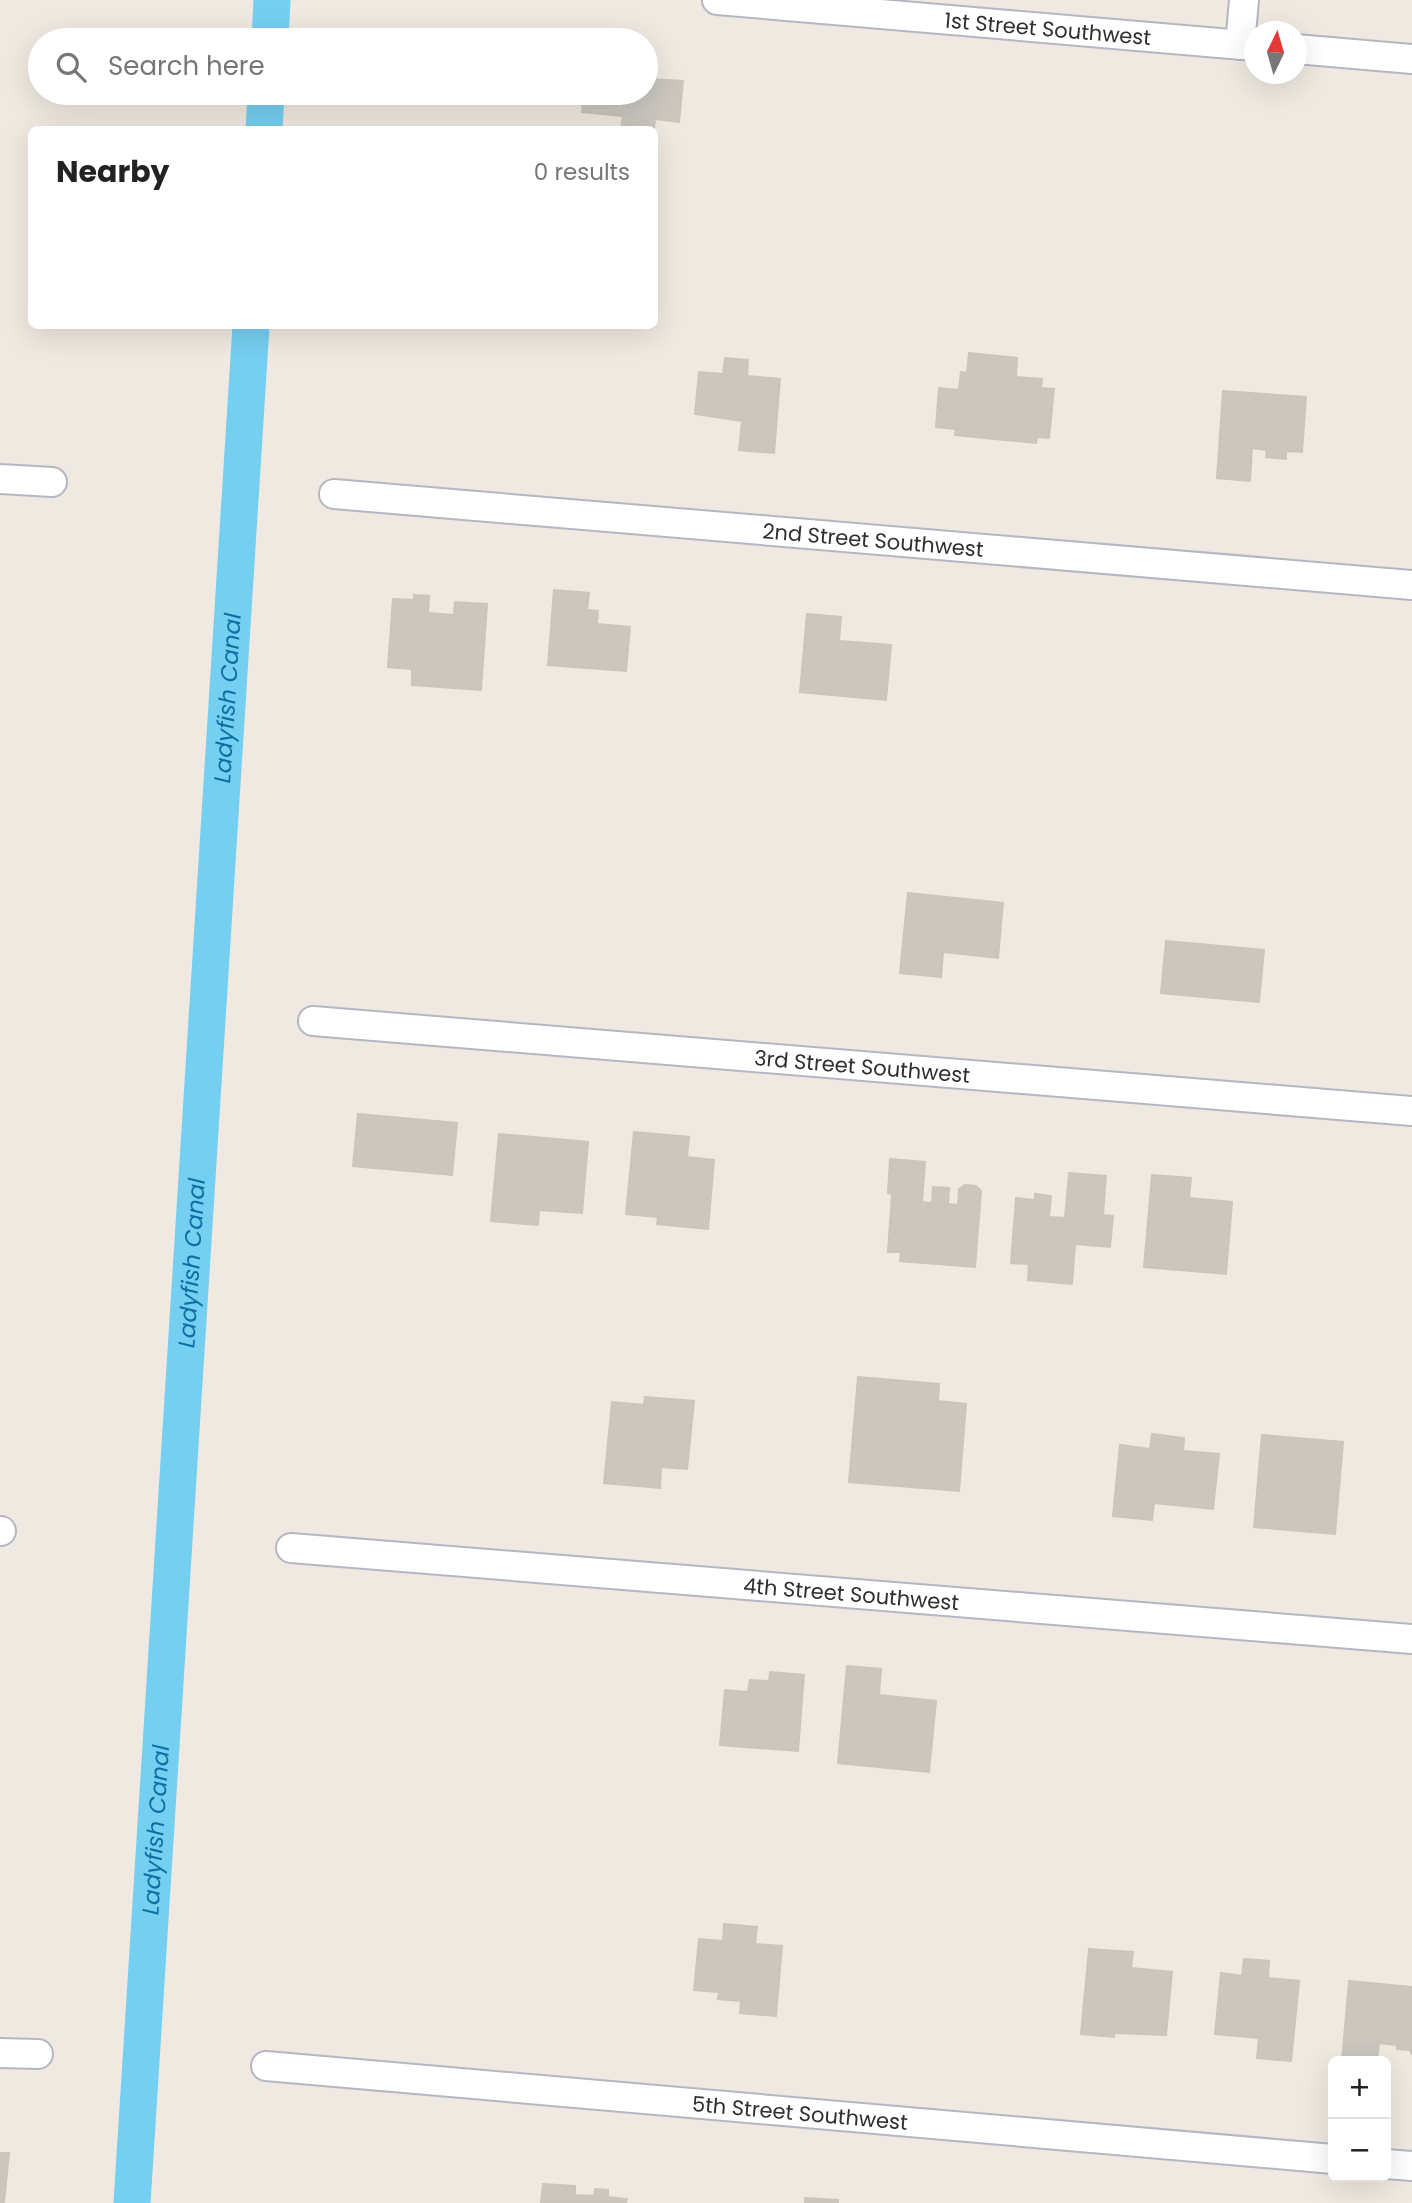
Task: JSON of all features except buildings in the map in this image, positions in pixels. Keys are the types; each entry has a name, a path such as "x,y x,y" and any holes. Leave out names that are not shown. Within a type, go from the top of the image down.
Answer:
{"street":[{"name":"1st Street Southwest","path":"718,0 1244,45"},
{"path":"1244,0 1245,21"},
{"path":"1307,50 1412,59"},
{"path":"0,479 52,482"},
{"name":"2nd Street Southwest","path":"334,494 1412,585"},
{"name":"3rd Street Southwest","path":"313,1021 1412,1111"},
{"name":"4th Street Southwest","path":"291,1548 1412,1639"},
{"path":"0,2053 38,2054"},
{"name":"5th Street Southwest","path":"266,2066 1328,2160"},
{"path":"1391,2164 1412,2166"}],"waterway":[{"name":"Ladyfish Canal","path":"271,28 272,0"},
{"name":"Ladyfish Canal","path":"264,126 265,105"},
{"name":"Ladyfish Canal","path":"132,2203 251,329"}]}
